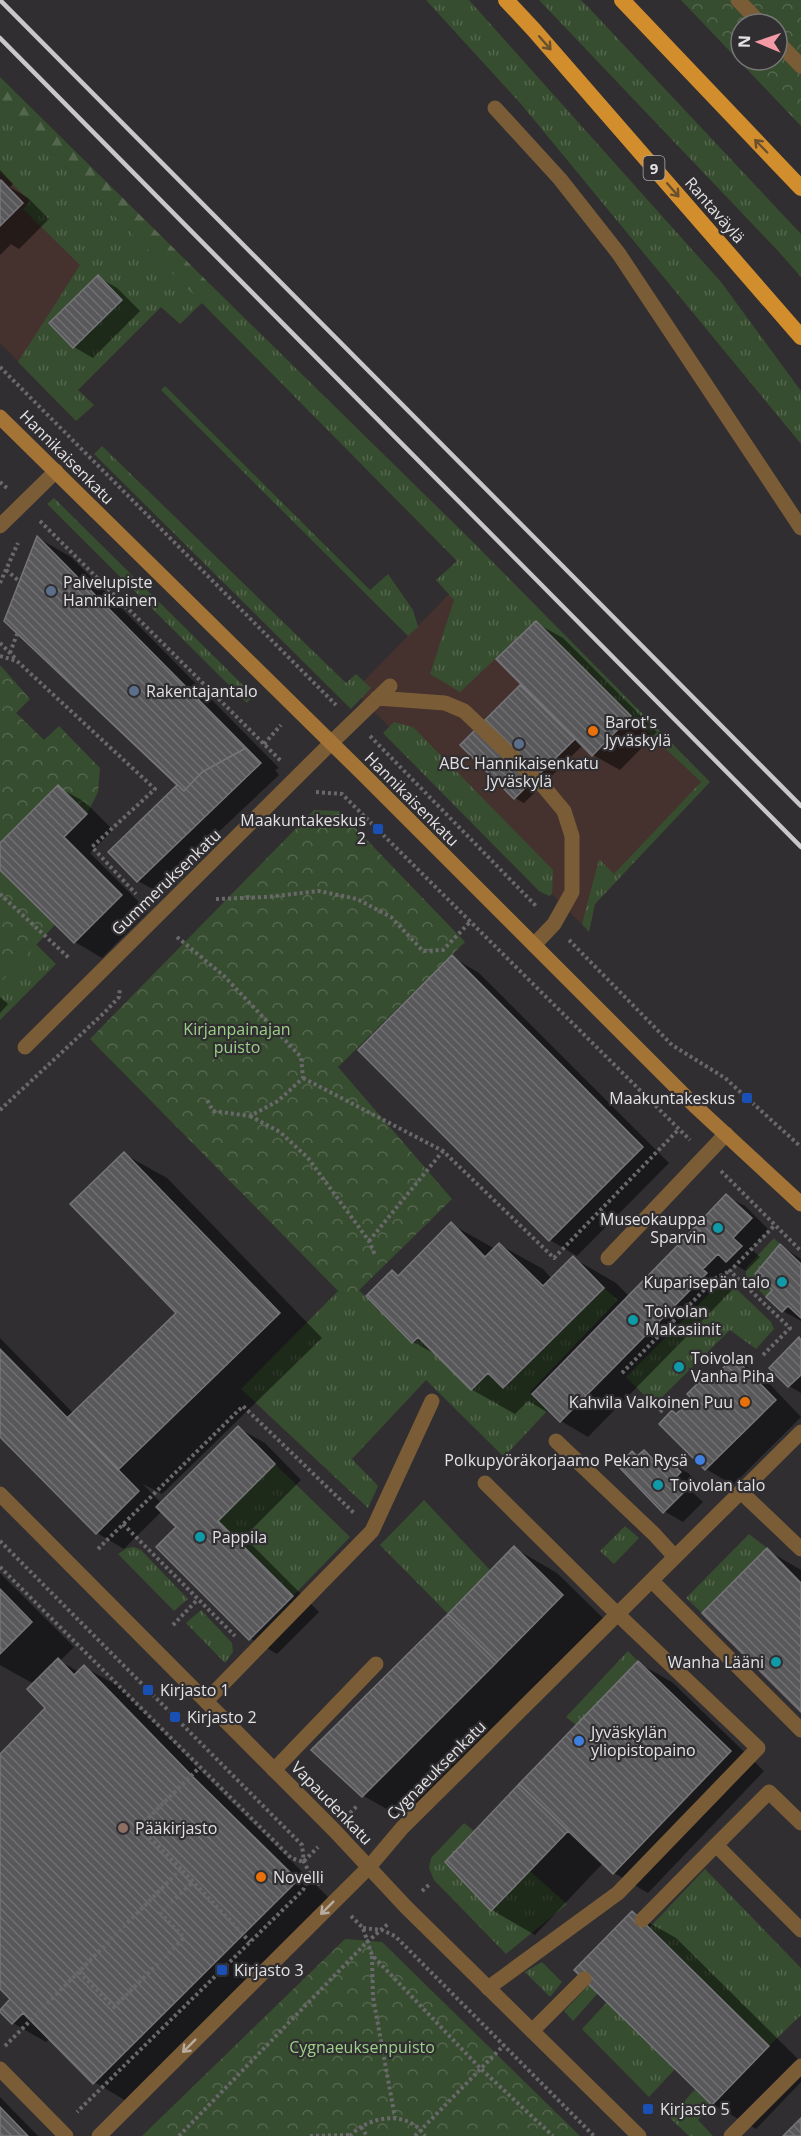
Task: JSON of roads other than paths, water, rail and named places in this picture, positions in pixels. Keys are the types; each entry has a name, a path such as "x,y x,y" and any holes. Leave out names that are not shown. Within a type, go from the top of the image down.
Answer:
{"highway":[{"name":"Rantaväylä","path":"506,0 801,337"},
{"path":"622,0 801,188"}],"main road":[{"name":"Hannikaisenkatu","path":"0,417 726,1134 801,1204"}],"street":[{"path":"738,0 749,12"},
{"path":"789,54 801,66"},
{"path":"495,108 560,179 619,254 801,528"},
{"path":"0,526 27,509 56,471"},
{"name":"Gummeruksenkatu","path":"25,1047 390,686"},
{"path":"377,698 445,703 464,711 544,787 564,811 572,836 572,892 554,924 534,945"},
{"path":"608,1258 726,1134"},
{"path":"206,1701 372,1531 432,1401"},
{"name":"Cygnaeuksenkatu","path":"99,2136 369,1868 402,1828 801,1432"},
{"path":"556,1441 654,1534 675,1557"},
{"path":"484,1483 758,1748 618,1893 488,1988"},
{"path":"741,1492 801,1549"},
{"name":"Vapaudenkatu","path":"0,1494 274,1770 406,1907 639,2136"},
{"path":"652,1581 801,1730"},
{"path":"274,1770 376,1664"},
{"path":"642,1920 769,1792 801,1823"},
{"path":"716,1845 801,1930"},
{"path":"532,2031 584,1979"},
{"path":"731,2136 801,2066"},
{"path":"0,2069 62,2133"}],"railway":[{"path":"0,0 801,806"},
{"path":"0,38 801,847"}],"place":[{"name":"Palvelupiste Hannikainen","path":"51,591"},
{"name":"Rakentajantalo","path":"134,691"},
{"name":"Barot's Jyväskylä","path":"593,731"},
{"name":"ABC Hannikaisenkatu Jyväskylä","path":"519,744"},
{"name":"Maakuntakeskus 2","path":"378,829"},
{"name":"Maakuntakeskus","path":"747,1098"},
{"name":"Museokauppa Sparvin","path":"718,1228"},
{"name":"Kuparisepän talo","path":"782,1282"},
{"name":"Toivolan Makasiinit","path":"633,1320"},
{"name":"Toivolan Vanha Piha","path":"679,1367"},
{"name":"Kahvila Valkoinen Puu","path":"745,1402"},
{"name":"Polkupyöräkorjaamo Pekan Rysä","path":"700,1460"},
{"name":"Toivolan talo","path":"658,1485"},
{"name":"Pappila","path":"200,1537"},
{"name":"Wanha Lääni","path":"776,1662"},
{"name":"Kirjasto 1","path":"148,1690"},
{"name":"Kirjasto 2","path":"175,1717"},
{"name":"Jyväskylän yliopistopaino","path":"579,1741"},
{"name":"Pääkirjasto","path":"123,1828"},
{"name":"Novelli","path":"261,1877"},
{"name":"Kirjasto 3","path":"222,1970"},
{"name":"Kirjasto 5","path":"648,2109"}],"park label":[{"name":"Kirjanpainajan puisto","path":"237,1038"},
{"name":"Cygnaeuksenpuisto","path":"362,2047"}]}
